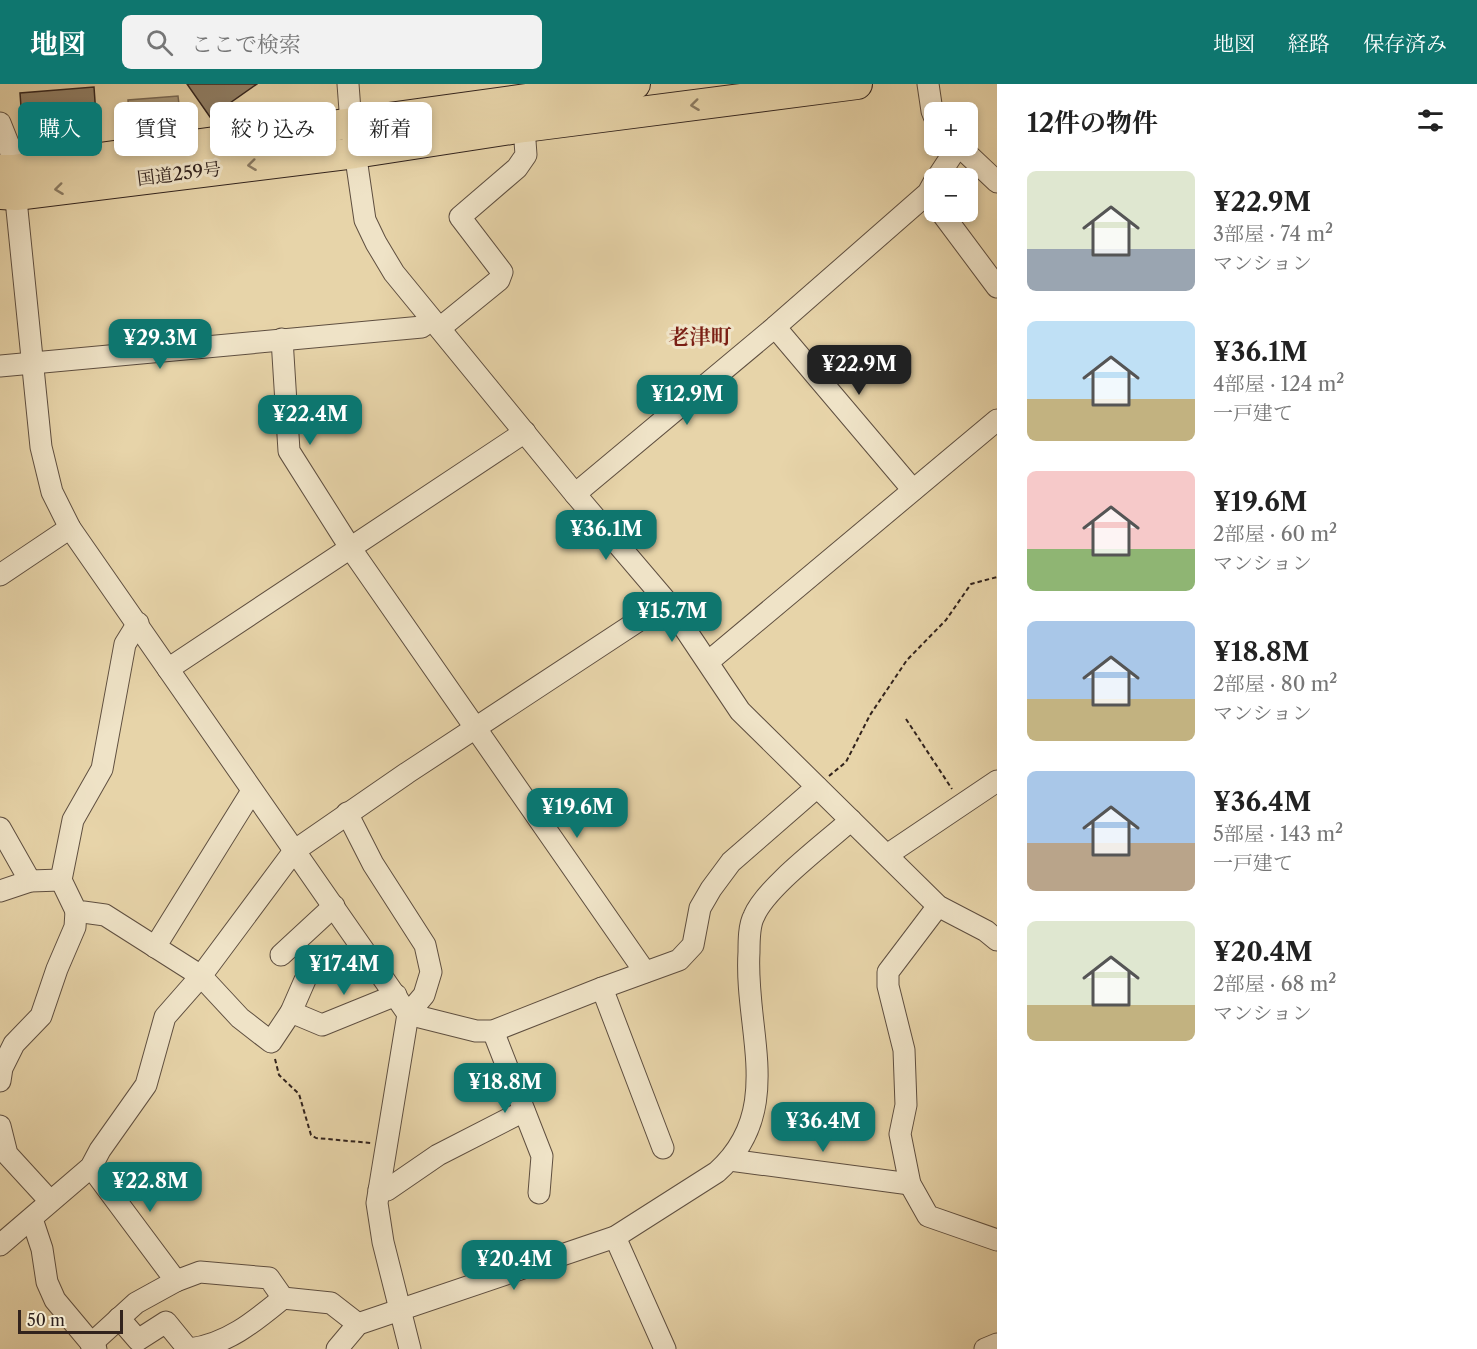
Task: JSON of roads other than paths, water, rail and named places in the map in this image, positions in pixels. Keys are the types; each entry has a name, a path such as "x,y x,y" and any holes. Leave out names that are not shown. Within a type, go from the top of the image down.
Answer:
{"highway":[{"name":"国道259号","path":"432,123 635,84"},
{"name":"国道259号","path":"432,133 524,127 857,84"},
{"name":"国道259号","path":"7,182 348,139"}],"street":[{"path":"348,84 350,102"},
{"path":"928,84 931,102"},
{"path":"0,123 10,148 7,182 10,245 33,363 41,447 52,492 70,528 408,1014 476,1031 493,1031 679,960 693,945 700,908 731,862 817,787"},
{"path":"0,366 436,324 499,280 502,272 460,217 518,168 526,155 524,127"},
{"path":"356,156 365,220 394,273 575,494 668,603 740,711 938,906 993,931"},
{"path":"968,156 996,183"},
{"path":"575,494 775,327 924,197"},
{"path":"949,222 997,286"},
{"path":"775,327 913,490"},
{"path":"282,339 289,451 351,549 645,972"},
{"path":"708,662 997,420"},
{"path":"168,669 525,432"},
{"path":"0,574 70,528"},
{"path":"0,1245 91,1167 100,1150 146,1086 165,1017 201,976 294,851 347,813 668,603"},
{"path":"0,1081 2,1068 14,1044 41,1016 57,969 75,927 76,911 61,880 73,820 102,769 125,644 138,623"},
{"path":"887,855 997,781"},
{"path":"155,947 252,791"},
{"path":"347,813 373,864 424,945 430,972 424,995 408,1014 377,1203 383,1242 410,1349"},
{"path":"337,1349 358,1324 615,1237 717,1172 730,1160 746,1134 755,1113 759,1081 748,970 753,916 772,890 851,820"},
{"path":"0,828 30,881"},
{"path":"0,891 30,881 61,880"},
{"path":"280,955 334,906"},
{"path":"938,906 888,972 888,986 904,1050 906,1105 900,1134 910,1184 928,1216 997,1240"},
{"path":"76,911 105,915 201,976 240,1018 271,1042 291,1012 305,980"},
{"path":"602,988 663,1148"},
{"path":"291,1012 322,1025 396,996"},
{"path":"493,1031 542,1156 539,1193"},
{"path":"379,1190 387,1190 438,1155 525,1111"},
{"path":"0,1126 7,1154 50,1201"},
{"path":"730,1160 910,1184"},
{"path":"91,1167 176,1281"},
{"path":"32,1219 42,1249 47,1282 55,1300 93,1346 136,1303 176,1281 200,1272 269,1278 284,1298"},
{"path":"615,1237 665,1349"},
{"path":"119,1318 138,1340 166,1322 189,1349 208,1346 248,1327 284,1298 331,1303 358,1324"},
{"path":"985,1349 997,1344"}],"water":[{"path":"178,96 179,102 128,102 128,100"}],"district":[{"name":"老津町","path":"700,336"}]}
